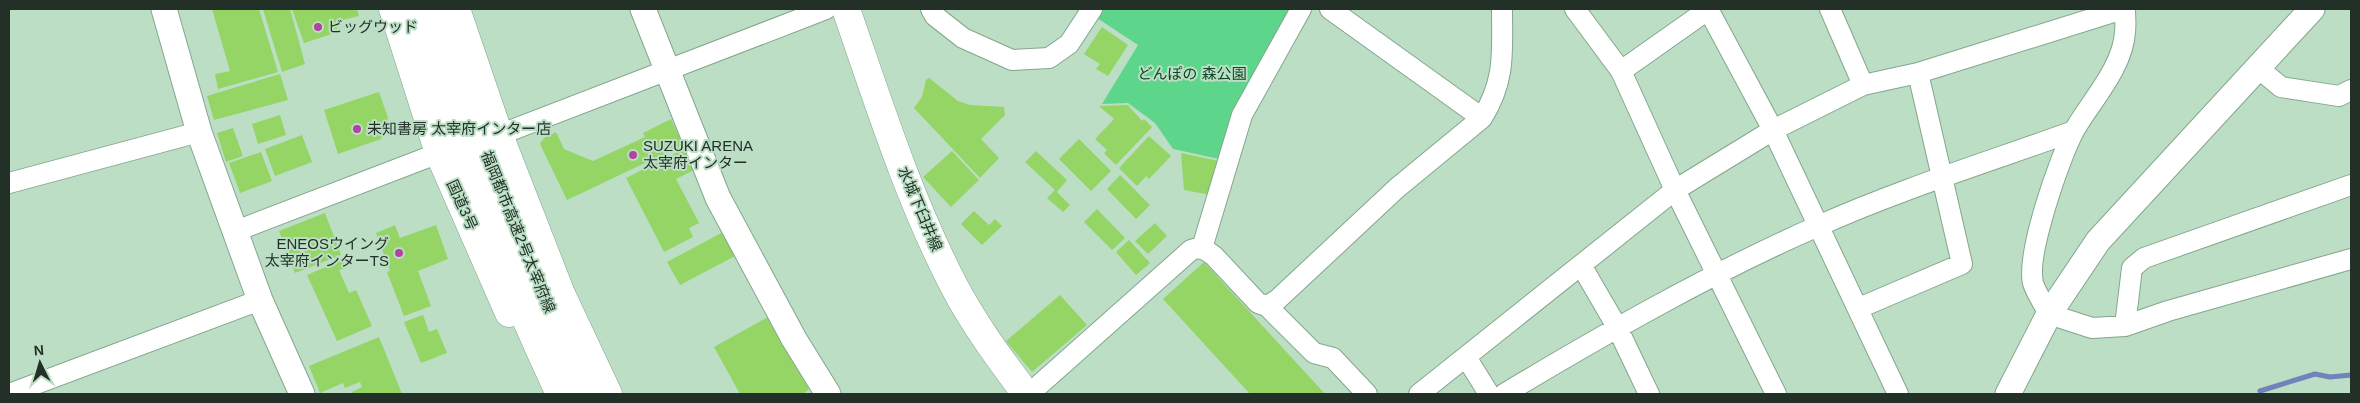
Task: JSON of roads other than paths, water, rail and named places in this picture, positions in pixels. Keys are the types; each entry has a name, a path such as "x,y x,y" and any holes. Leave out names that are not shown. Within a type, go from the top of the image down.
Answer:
{"main road":[{"name":"国道3号","path":"392,9 439,153 546,394"},
{"name":"福岡都市高速2号太宰府線","path":"413,9 465,168 528,325 560,394"},
{"name":"福岡都市高速2号太宰府線","path":"437,9 482,140 521,244 552,316 590,394"},
{"path":"456,9 499,135 561,294 608,394"},
{"name":"水城下臼井線","path":"846,9 909,185 934,244 954,285 988,343 1028,394"}],"street":[{"path":"164,9 199,132 260,300 302,394"},
{"path":"643,9 718,198 794,339 828,394"},
{"path":"499,135 668,72 826,9"},
{"path":"931,9 935,16 963,38 1012,60 1048,58 1069,44 1092,9"},
{"path":"1202,248 1242,115 1301,9"},
{"path":"1330,9 1482,118"},
{"path":"1267,306 1277,300 1397,188 1482,118 1491,103 1502,72 1502,9"},
{"path":"1575,9 1621,71 1675,190 1776,394"},
{"path":"1621,71 1709,9 1773,130 1859,308 1898,394"},
{"path":"1830,9 1862,85"},
{"path":"1419,394 1675,190 1773,130 1862,85 1918,73 2124,9 2125,33 2115,65 2074,132 2053,184 2038,235 2033,266 2033,282 2049,314 2092,328 2125,326 2168,311 2351,259"},
{"path":"2006,393 2049,314 2098,241 2312,9"},
{"path":"2258,68 2280,87 2339,96 2351,90"},
{"path":"1859,308 1962,264 1918,73"},
{"path":"9,183 199,132"},
{"path":"1504,394 1617,327 1717,274 1819,225 1942,178 2074,132"},
{"path":"236,231 439,153"},
{"path":"2125,326 2132,268 2144,258 2351,185"},
{"path":"1028,394 1191,250 1202,248 1214,256 1258,303 1267,306 1314,353 1333,358 1367,394"},
{"path":"1581,265 1617,327 1649,394"},
{"path":"9,394 260,300"},
{"path":"1466,357 1489,394"}],"waterway":[{"path":"2260,391 2315,374 2330,377 2351,375"}],"place":[{"name":"ビッグウッド","path":"318,27"},
{"name":"未知書房 太宰府インター店","path":"357,129"},
{"name":"SUZUKI ARENA 太宰府インター","path":"633,155"},
{"name":"ENEOSウイング 太宰府インターTS","path":"399,253"}],"park label":[{"name":"どんぽの 森公園","path":"1192,74"}]}
